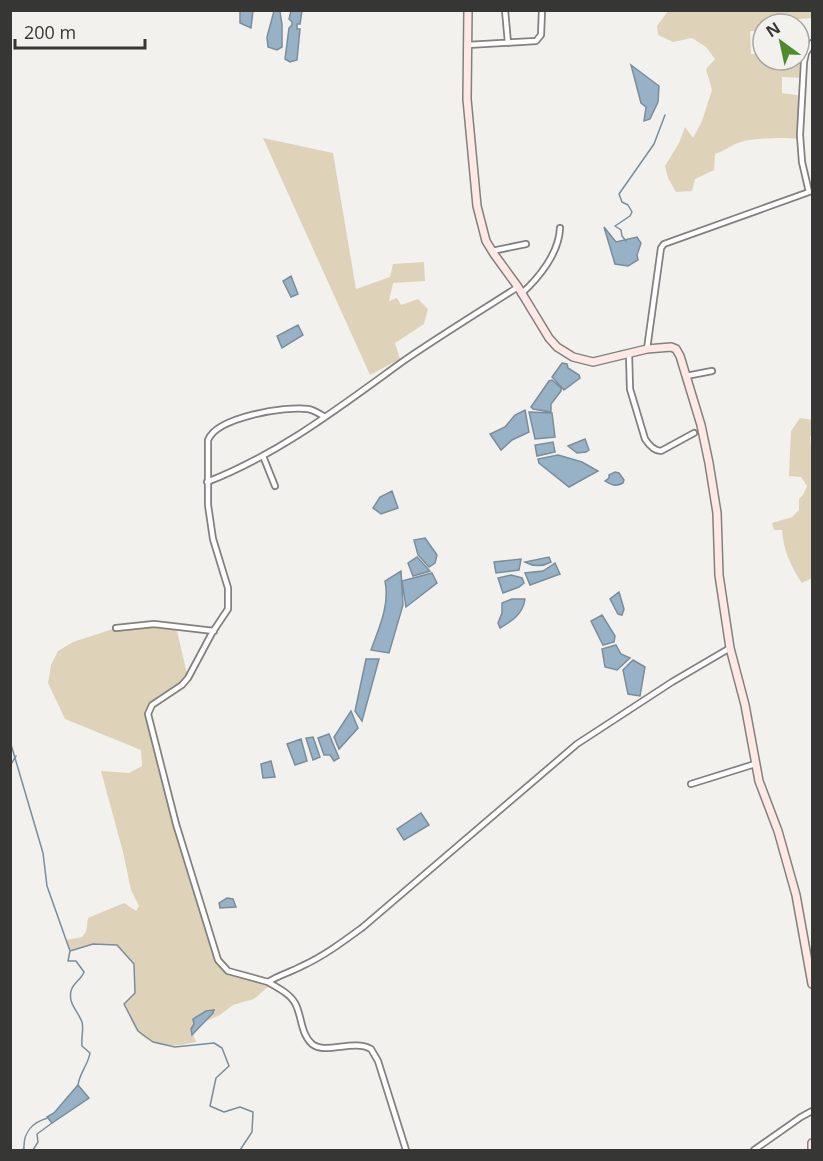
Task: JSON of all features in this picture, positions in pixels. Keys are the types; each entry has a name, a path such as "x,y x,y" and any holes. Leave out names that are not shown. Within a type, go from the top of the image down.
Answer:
{"street":[{"path":"468,10 466,99 477,206 486,241 557,347 573,357 593,362 671,346 676,349 686,376 701,425 709,463 717,513 719,575 730,648 745,705 759,781 778,831 796,895 813,984"},
{"path":"505,10 508,43"},
{"path":"467,45 536,41 539,38 542,10"},
{"path":"647,350 661,248 664,244 811,191 802,162 800,135 804,62 806,53 813,43"},
{"path":"207,482 262,456 325,417 438,338 534,282 557,246 560,228"},
{"path":"492,251 526,244"},
{"path":"629,354 630,389 645,439 649,445 660,451 694,433"},
{"path":"686,376 712,371"},
{"path":"325,417 309,409 247,416 223,424 210,434 207,482 213,539 228,588 229,602 224,617 188,678 182,685 152,705 148,714 176,824 218,960 228,971 267,982 290,997 296,1005 305,1034 316,1046 358,1044 371,1048 378,1061 406,1150"},
{"path":"262,456 275,486"},
{"path":"116,628 154,624 214,631"},
{"path":"267,982 304,966 363,927 490,817 595,731 730,648"},
{"path":"692,784 755,764"},
{"path":"754,1150 813,1111"},
{"path":"812,1150 813,1143"}],"shaded area":[{"path":"668,11 812,11 811,18 811,12 751,12 751,72 804,72 803,78 782,77 782,93 802,96 800,142 798,139 777,138 738,143 715,154 714,170 695,179 692,191 676,192 668,178 665,166 679,143 685,127 693,138 702,121 712,90 706,69 715,59 706,47 692,38 673,42 658,35 657,26"},
{"path":"263,138 333,153 356,289 390,277 393,264 424,262 425,281 393,283 389,301 397,298 401,305 418,299 428,309 424,324 395,343 400,359 370,375"},
{"path":"800,418 812,420 810,437 812,578 802,583 788,558 782,530 774,530 772,523 792,517 799,510 799,499 807,486 801,477 789,476 791,431"},
{"path":"154,624 177,631 188,678 152,705 149,719 172,809 218,960 228,971 268,982 269,986 254,999 233,1005 220,1015 204,1022 213,1013 194,1024 191,1029 196,1042 181,1045 157,1044 143,1037 135,1028 124,1004 135,993 134,964 117,945 93,944 70,951 66,940 82,937 86,932 88,918 124,903 136,911 139,906 131,890 101,771 129,773 142,766 141,750 65,719 48,683 51,665 58,651 73,642 116,628"}],"water":[{"path":"240,11 253,11 251,28 240,23"},
{"path":"274,11 281,11 282,24 282,47 277,50 268,47 267,37"},
{"path":"291,11 302,11 300,24 297,24 297,29 300,29 297,60 290,62 285,59 289,28 292,25 289,19"},
{"path":"631,65 659,86 658,102 650,119 644,121 646,107 641,103"},
{"path":"604,227 616,242 637,237 641,243 637,255 638,260 628,266 615,264"},
{"path":"291,276 298,294 291,297 283,281"},
{"path":"298,325 303,335 282,348 277,336"},
{"path":"562,363 567,364 568,368 580,378 564,390 552,377"},
{"path":"552,380 561,388 561,391 551,404 551,412 533,409 531,407"},
{"path":"525,410 529,432 512,440 501,450 490,434 505,427 515,415"},
{"path":"529,412 552,413 555,437 535,439"},
{"path":"585,439 589,450 586,452 577,453 568,446"},
{"path":"553,442 555,452 537,456 535,445"},
{"path":"558,455 582,462 598,471 569,487 539,463 538,459"},
{"path":"615,472 619,473 624,480 623,483 614,485 605,481"},
{"path":"392,491 398,508 381,514 373,508 380,497"},
{"path":"425,538 437,555 435,563 429,567 418,555 414,540"},
{"path":"417,557 430,571 413,576 408,563"},
{"path":"549,557 551,562 541,566 525,562"},
{"path":"521,559 519,570 496,573 494,562"},
{"path":"555,563 560,574 530,585 525,573 543,571"},
{"path":"401,571 403,605 389,653 371,650 385,608 385,581"},
{"path":"432,573 437,583 406,607 402,581"},
{"path":"511,575 522,578 524,583 503,593 498,578"},
{"path":"619,592 624,609 622,615 618,614 610,599"},
{"path":"512,599 525,599 513,620 500,628 498,623 502,613 502,603"},
{"path":"602,615 615,636 614,642 603,645 591,621"},
{"path":"616,645 621,654 630,658 617,670 605,667 602,649"},
{"path":"366,659 379,659 362,721 355,711"},
{"path":"633,660 645,667 640,696 628,694 623,670"},
{"path":"351,711 358,728 339,749 334,737"},
{"path":"329,734 339,758 334,761 330,755 324,755 318,738"},
{"path":"313,737 320,757 313,760 306,738"},
{"path":"301,739 307,761 295,765 287,744"},
{"path":"271,761 275,777 263,778 261,764"},
{"path":"421,813 429,825 404,840 397,829"},
{"path":"227,898 233,899 236,907 220,908 219,903"},
{"path":"214,1010 192,1035 193,1019 206,1011"},
{"path":"78,1085 89,1098 52,1123 47,1117 54,1113"}],"waterway":[{"path":"626,241 621,230 615,226 630,216 632,212 628,205 622,202 619,194 654,144 665,115"},
{"path":"10,741 43,853 47,886 70,951 93,944 117,945 134,964 135,993 124,1004 138,1031 153,1042 175,1047 214,1043 222,1048 229,1066 216,1078 210,1106 224,1112 240,1107 253,1112 252,1132 240,1150"},
{"path":"10,766 16,756"},
{"path":"70,951 68,961 76,961 84,972 72,988 70,996 82,1022 82,1046 90,1053 78,1085"},
{"path":"21,1150 24,1149 25,1138 30,1129 38,1122 48,1118"},
{"path":"33,1150 38,1142 37,1134 52,1123"}]}
